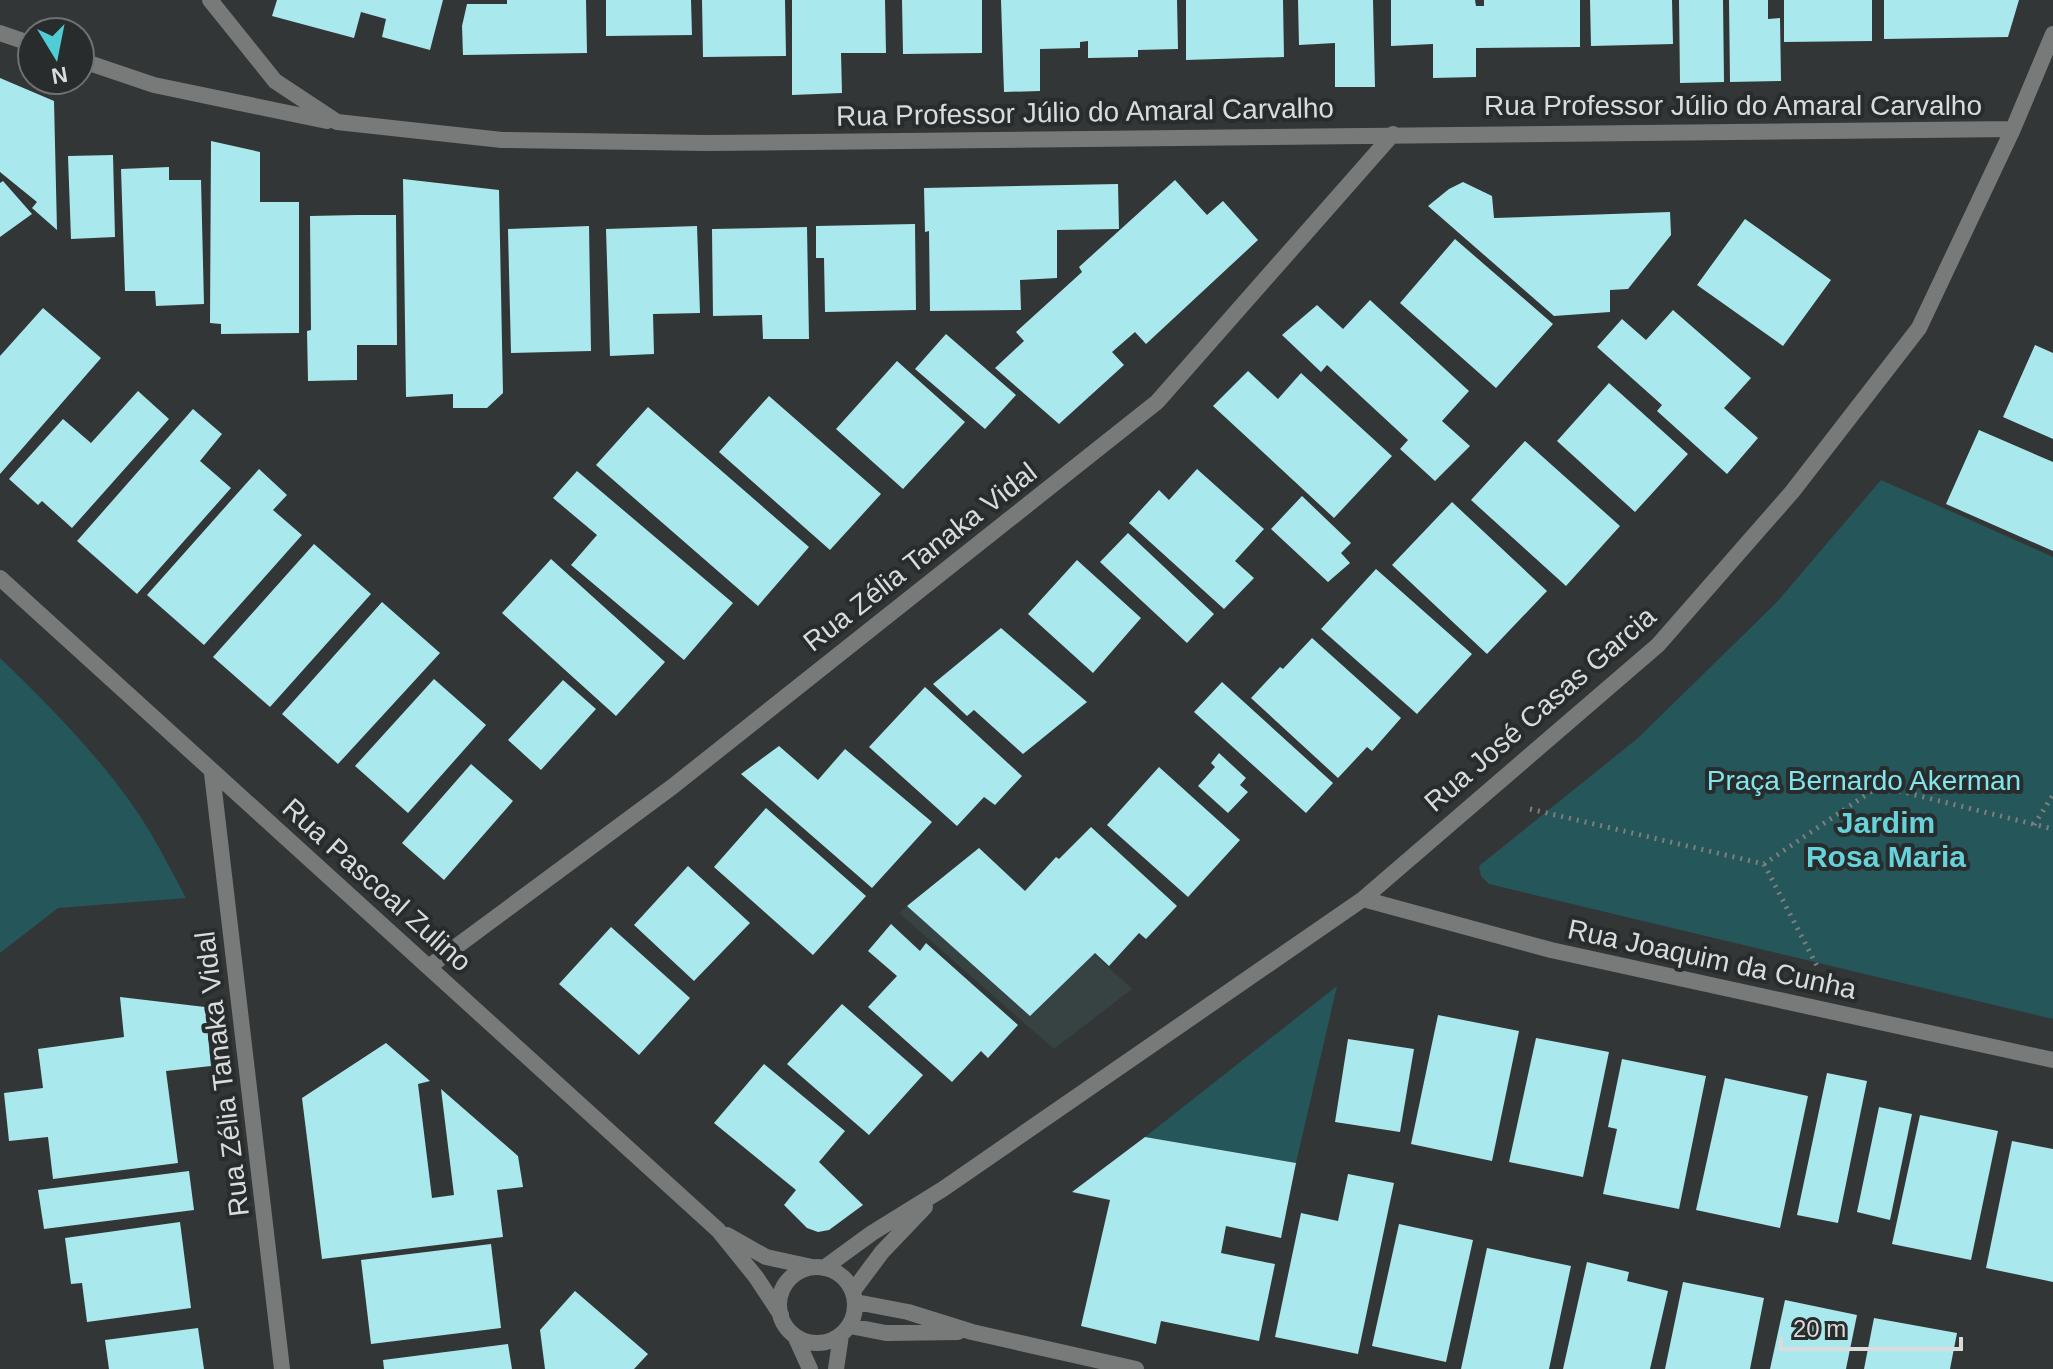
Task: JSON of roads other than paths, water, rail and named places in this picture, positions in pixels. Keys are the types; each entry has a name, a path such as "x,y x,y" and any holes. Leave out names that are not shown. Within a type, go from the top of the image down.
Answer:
{"street":[{"name":"Rua Professor Júlio do Amaral Carvalho","path":"210,0 275,81 337,122 502,140 707,143 2013,129"},
{"name":"Rua José Casas Garcia","path":"818,1268 943,1189 1363,899 1658,645 1792,492 1919,328 2013,129 2053,34"},
{"path":"96,65 154,85 337,122"},
{"name":"Rua Zélia Tanaka Vidal","path":"430,966 672,787 1157,402 1393,134"},
{"name":"Rua Pascoal Zulino","path":"0,578 718,1230 756,1277 781,1315"},
{"name":"Rua Zélia Tanaka Vidal","path":"212,773 282,1369"},
{"name":"Rua Joaquim da Cunha","path":"1363,899 1551,950 2053,1060"},
{"name":"Rua José Casas Garcia","path":"854,1296 882,1252 943,1189"},
{"name":"Rua Pascoal Zulino","path":"718,1230 766,1257 818,1268"},
{"path":"836,1369 845,1331 855,1314 854,1296 836,1272 818,1268 789,1279 779,1302 785,1327 806,1342 831,1341 845,1331 972,1332"},
{"path":"854,1296 972,1332 1136,1369"},
{"path":"795,1336 810,1369"}],"district":[{"name":"Jardim Rosa Maria","path":"1886,839"}],"park label":[{"name":"Praça Bernardo Akerman","path":"1864,780"}]}
